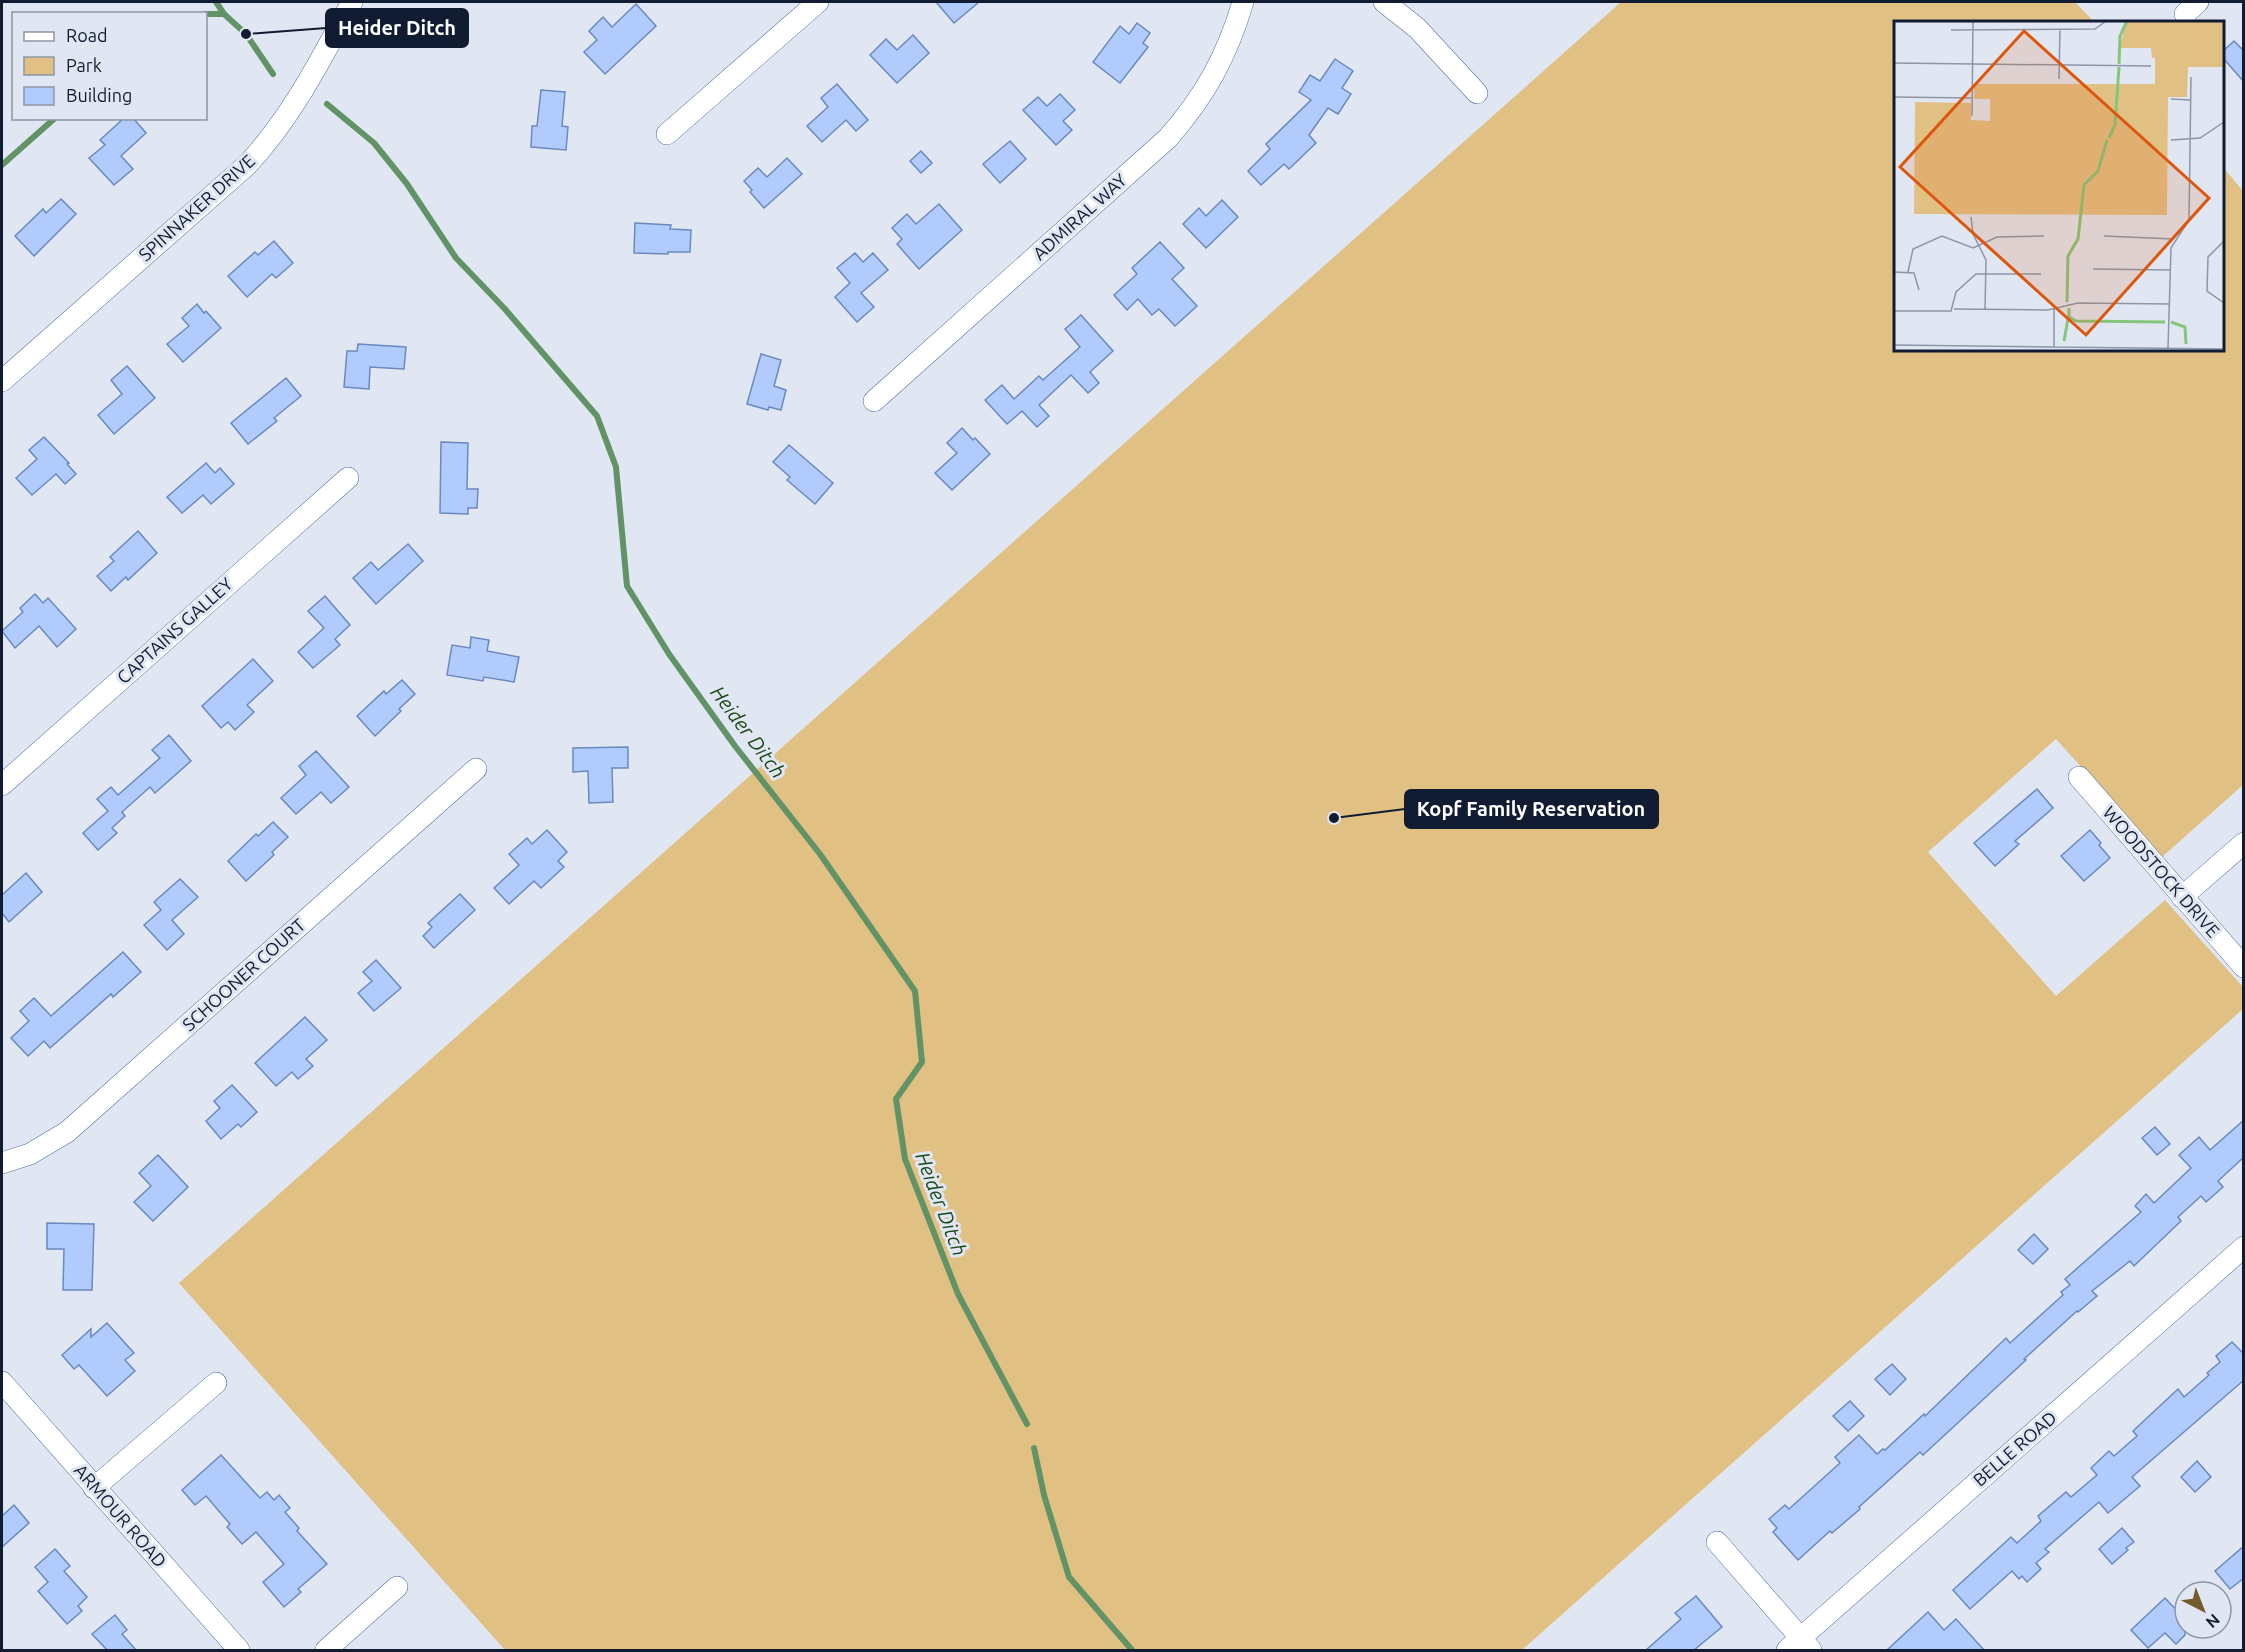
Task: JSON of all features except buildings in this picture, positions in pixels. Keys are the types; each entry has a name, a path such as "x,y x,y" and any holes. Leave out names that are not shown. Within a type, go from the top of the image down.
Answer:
{"street":[{"name":"SPINNAKER DRIVE","path":"2,381 247,165 262,149 298,99 352,2"},
{"path":"667,134 818,2"},
{"name":"ADMIRAL WAY","path":"874,401 1168,138 1190,112 1214,76 1235,29 1243,2"},
{"path":"1384,2 1417,28 1477,93"},
{"name":"CAPTAINS GALLEY","path":"2,784 348,478"},
{"name":"SCHOONER COURT","path":"2,1163 30,1154 67,1132 476,769"},
{"name":"WOODSTOCK DRIVE","path":"2079,777 2244,967"},
{"path":"2182,897 2244,843"},
{"name":"BELLE ROAD","path":"1800,1647 2244,1247"},
{"name":"ARMOUR ROAD","path":"2,1382 238,1650"},
{"path":"94,1488 216,1383"},
{"path":"1717,1542 1800,1647"},
{"path":"326,1650 397,1587"}],"green space":[{"path":"1621,2 2075,2 2093,21 1894,21 1894,351 2224,351 2224,168 2243,191 2243,785 2162,857 2056,739 1928,852 2056,996 2165,900 2243,987 2243,1009 1522,1650 505,1650 179,1283"}],"waterway":[{"path":"216,2 224,14"},
{"name":"Heider Ditch","path":"207,14 224,14 246,34 273,74"},
{"name":"Heider Ditch","path":"327,104 374,143 407,184 456,258 504,308 597,416 616,467 627,586 669,654 735,746 820,854 915,991 922,1062 896,1099 905,1159 958,1294 1027,1424"},
{"name":"Heider Ditch","path":"2,165 53,120"},
{"name":"Heider Ditch","path":"1034,1448 1044,1495 1069,1577 1132,1650"}],"place":[{"name":"Heider Ditch","path":"246,34"},
{"name":"Kopf Family Reservation","path":"1334,818"}]}
